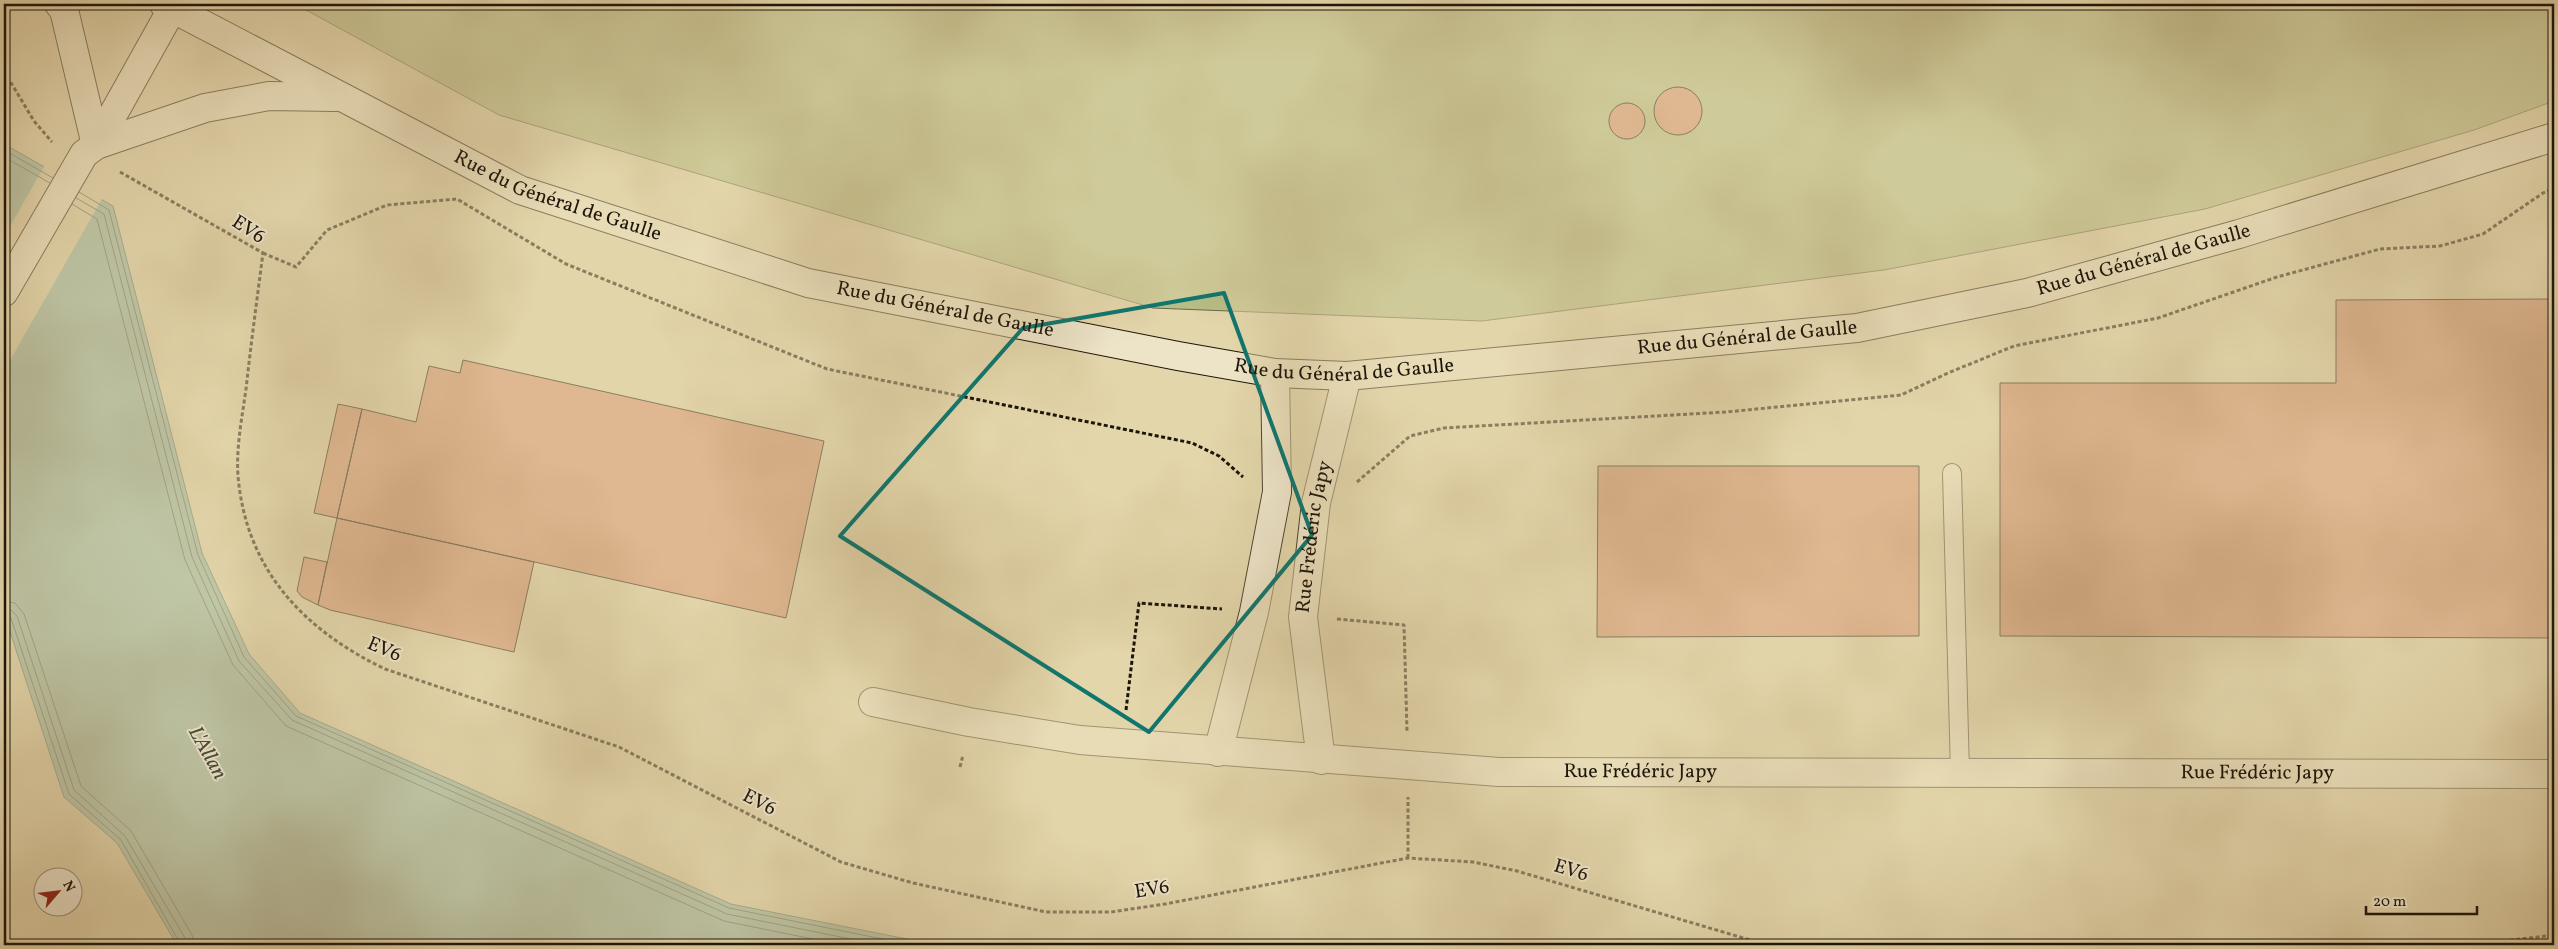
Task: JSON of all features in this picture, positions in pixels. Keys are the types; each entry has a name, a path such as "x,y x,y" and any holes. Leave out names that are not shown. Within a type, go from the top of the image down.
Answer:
{"main road":[{"path":"59,4 64,10 90,150"},
{"path":"4,292 90,150 168,6"},
{"name":"Rue du Général de Gaulle","path":"168,6 520,190 808,283 1178,356 1275,373 1347,376 1857,328 2027,293 2240,234 2554,137"},
{"path":"90,150 137,129 205,108 269,96 342,98"},
{"path":"1218,752 1254,612 1277,492 1275,373"},
{"name":"Rue Frédéric Japy","path":"1321,760 1303,617 1316,502 1347,376"},
{"name":"Rue Frédéric Japy","path":"873,702 969,722 1080,740 1321,760 1408,778 1500,772 2554,774"}],"lane":[{"path":"1952,473 1960,773"}],"path":[{"path":"4,71 49,141 90,150"},
{"name":"EV6","path":"112,168 263,253 240,439 238,476 244,510 253,540 287,599 316,627 353,653 385,669 619,747 841,862 913,883 1046,912 1111,912 1165,904 1408,858 1473,862 1517,871 1767,945"},
{"path":"1125,711 1139,603 1254,612"},
{"path":"1303,617 1404,624 1408,858"},
{"path":"960,766 969,722"},
{"path":"2471,945 2554,935"}],"highlighted area":[{"path":"1224,293 1312,535 1149,732 840,536 1023,328"}],"green space":[{"path":"295,4 2554,4 2554,101 2474,130 2205,209 1884,270 1482,321 1153,308 499,115"}],"water":[{"name":"L'Allan","path":"4,144 113,206 202,553 249,654 300,713 731,904 937,945 177,945 117,843 64,797 4,613"}],"pier":[{"path":"45,165 103,197 4,371 4,237"}],"building":[{"path":"1678,87 1687,89 1695,94 1700,102 1702,111 1700,120 1695,128 1687,133 1678,135 1669,133 1661,128 1656,120 1654,111 1656,102 1661,94 1669,89"},
{"path":"1627,103 1634,104 1640,108 1644,114 1644,128 1640,134 1634,138 1627,139 1620,138 1614,134 1610,128 1609,121 1610,114 1614,108 1620,104"},
{"path":"2554,299 2554,638 2000,636 2000,383 2336,383 2336,300"},
{"path":"463,360 824,441 786,618 337,518 362,409 416,422 429,366 460,373"},
{"path":"338,404 362,409 337,518 314,513"},
{"path":"1598,466 1919,466 1919,636 1597,637"},
{"path":"337,518 534,562 514,652 330,610 318,605"},
{"path":"304,557 327,562 318,605 302,597 297,591"}]}
